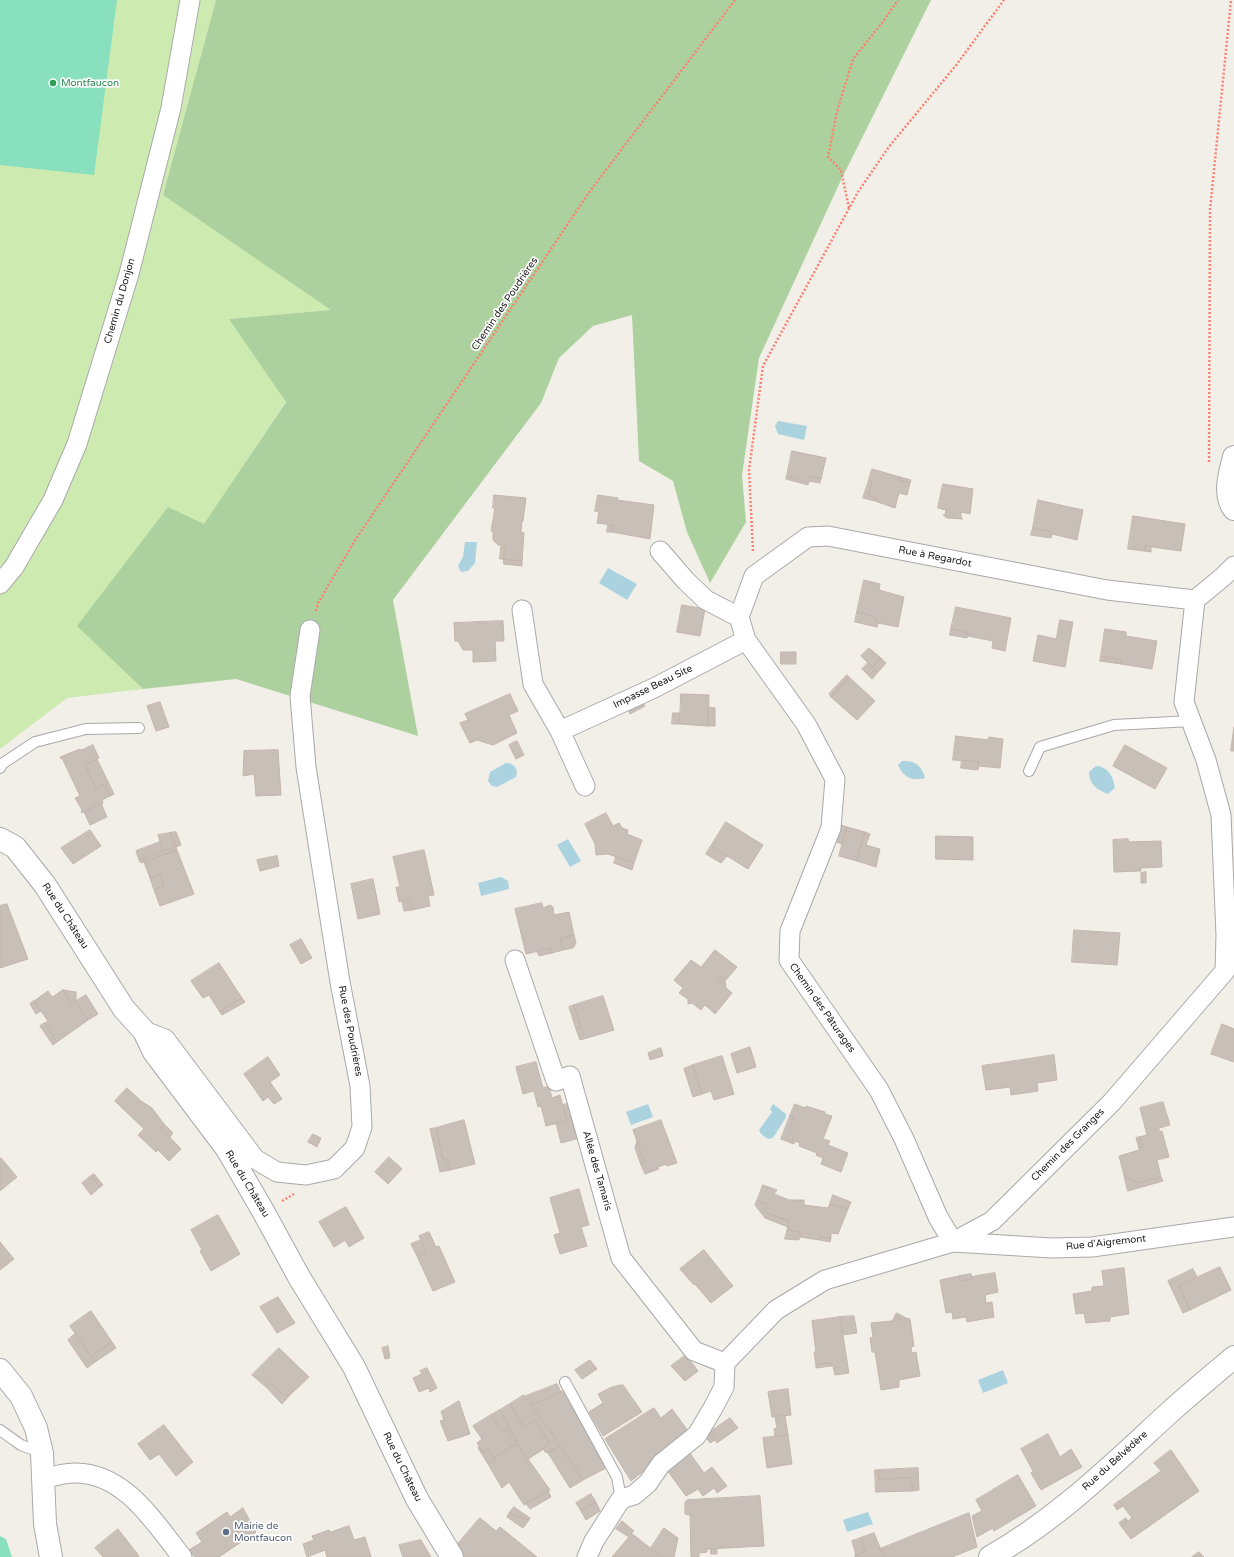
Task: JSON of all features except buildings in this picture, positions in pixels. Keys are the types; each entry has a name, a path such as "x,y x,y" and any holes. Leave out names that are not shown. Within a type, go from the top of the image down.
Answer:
{"street":[{"name":"Chemin du Donjon","path":"0,584 14,567 53,500 77,444 129,274 171,108 190,0"},
{"path":"1234,457 1228,479 1230,504 1234,509"},
{"name":"Rue à Regardot","path":"754,576 808,537 828,536 1107,590 1195,600"},
{"path":"660,551 686,581 706,600 739,617"},
{"path":"1195,600 1234,566"},
{"path":"746,640 739,617 754,576"},
{"name":"Chemin des Granges","path":"725,1363 776,1310 825,1280 953,1242 992,1221 1101,1113 1230,969 1226,935 1221,815 1206,760 1184,702 1195,600"},
{"path":"522,610 533,684 560,731 585,786"},
{"name":"Rue des Poudrières","path":"144,1031 166,1039 255,1159 277,1172 306,1175 334,1169 355,1148 362,1127 360,1086 340,982 306,767 300,696 310,630"},
{"name":"Impasse Beau Site","path":"560,731 654,688 746,640"},
{"name":"Chemin des Pâturages","path":"746,640 806,724 835,779 831,828 790,931 789,960 879,1090 904,1139 938,1217 953,1242"},
{"name":"Rue du Château","path":"0,839 15,847 46,885 124,1009 144,1031 154,1052 227,1149 263,1211 299,1278 354,1367 417,1499 452,1557"},
{"name":"Allée des Tamaris","path":"515,960 556,1081 570,1076 621,1258 694,1351 725,1363"},
{"name":"Rue d'Aigremont","path":"953,1242 1052,1248 1092,1246 1234,1227"},
{"name":"Rue du Belvédère","path":"990,1557 1027,1534 1070,1501 1234,1357"},
{"path":"586,1557 620,1499 634,1495 648,1482 660,1464 697,1435 724,1388 725,1363"},
{"path":"0,1370 22,1396 36,1428 42,1453 44,1524 51,1557"},
{"path":"43,1478 74,1473 98,1476 118,1486 139,1504 182,1557"}],"lane":[{"path":"1029,771 1040,747 1114,725 1192,721"},
{"path":"0,768 2,764 35,742 86,729 139,728"},
{"path":"565,1382 617,1477 620,1499"},
{"path":"0,1430 21,1445 42,1453"}],"path":[{"name":"Chemin des Poudrières","path":"310,630 318,603 354,542 582,204 735,0"},
{"path":"849,208 841,170 828,156 837,112 853,59 882,23 898,0"},
{"path":"754,576 749,470 763,366 858,192 888,148 957,64 1004,0"},
{"path":"1209,464 1210,210 1231,0"}],"green space":[{"path":"0,0 216,0 163,195 332,310 230,319 286,401 204,525 78,626 143,689 67,698 0,749"},
{"name":"Montfaucon","path":"0,0 117,0 94,175 0,165"},
{"path":"216,0 931,0 841,180 759,358 742,475 746,522 710,583 687,532 673,481 639,461 632,315 593,326 559,358 541,403 393,600 418,736 236,679 143,689 77,626 168,507 204,524 286,402 229,319 331,310 163,195"},
{"path":"0,1536 6,1539 12,1557 0,1557"}],"water":[{"path":"778,421 807,426 804,440 778,434 775,426"},
{"path":"465,542 477,542 475,563 468,571 461,572 458,566 463,557"},
{"path":"608,568 637,584 627,600 599,583"},
{"path":"902,761 910,761 917,764 924,773 925,778 909,778 903,773 898,765"},
{"path":"506,763 515,767 517,771 516,777 497,787 492,786 488,781 490,772"},
{"path":"1096,766 1107,770 1112,777 1115,788 1108,794 1100,791 1090,780 1089,772"},
{"path":"568,839 581,861 570,867 557,845"},
{"path":"501,877 508,881 509,889 481,896 478,883"},
{"path":"648,1104 653,1117 631,1125 626,1112"},
{"path":"773,1104 786,1114 786,1117 773,1138 768,1139 761,1134 759,1130 772,1112 770,1109"},
{"path":"1003,1370 1008,1383 983,1393 978,1380"},
{"path":"868,1512 873,1524 847,1532 843,1520"}],"place":[{"name":"Montfaucon","path":"53,83"},
{"name":"Mairie de Montfaucon","path":"226,1532"}]}
